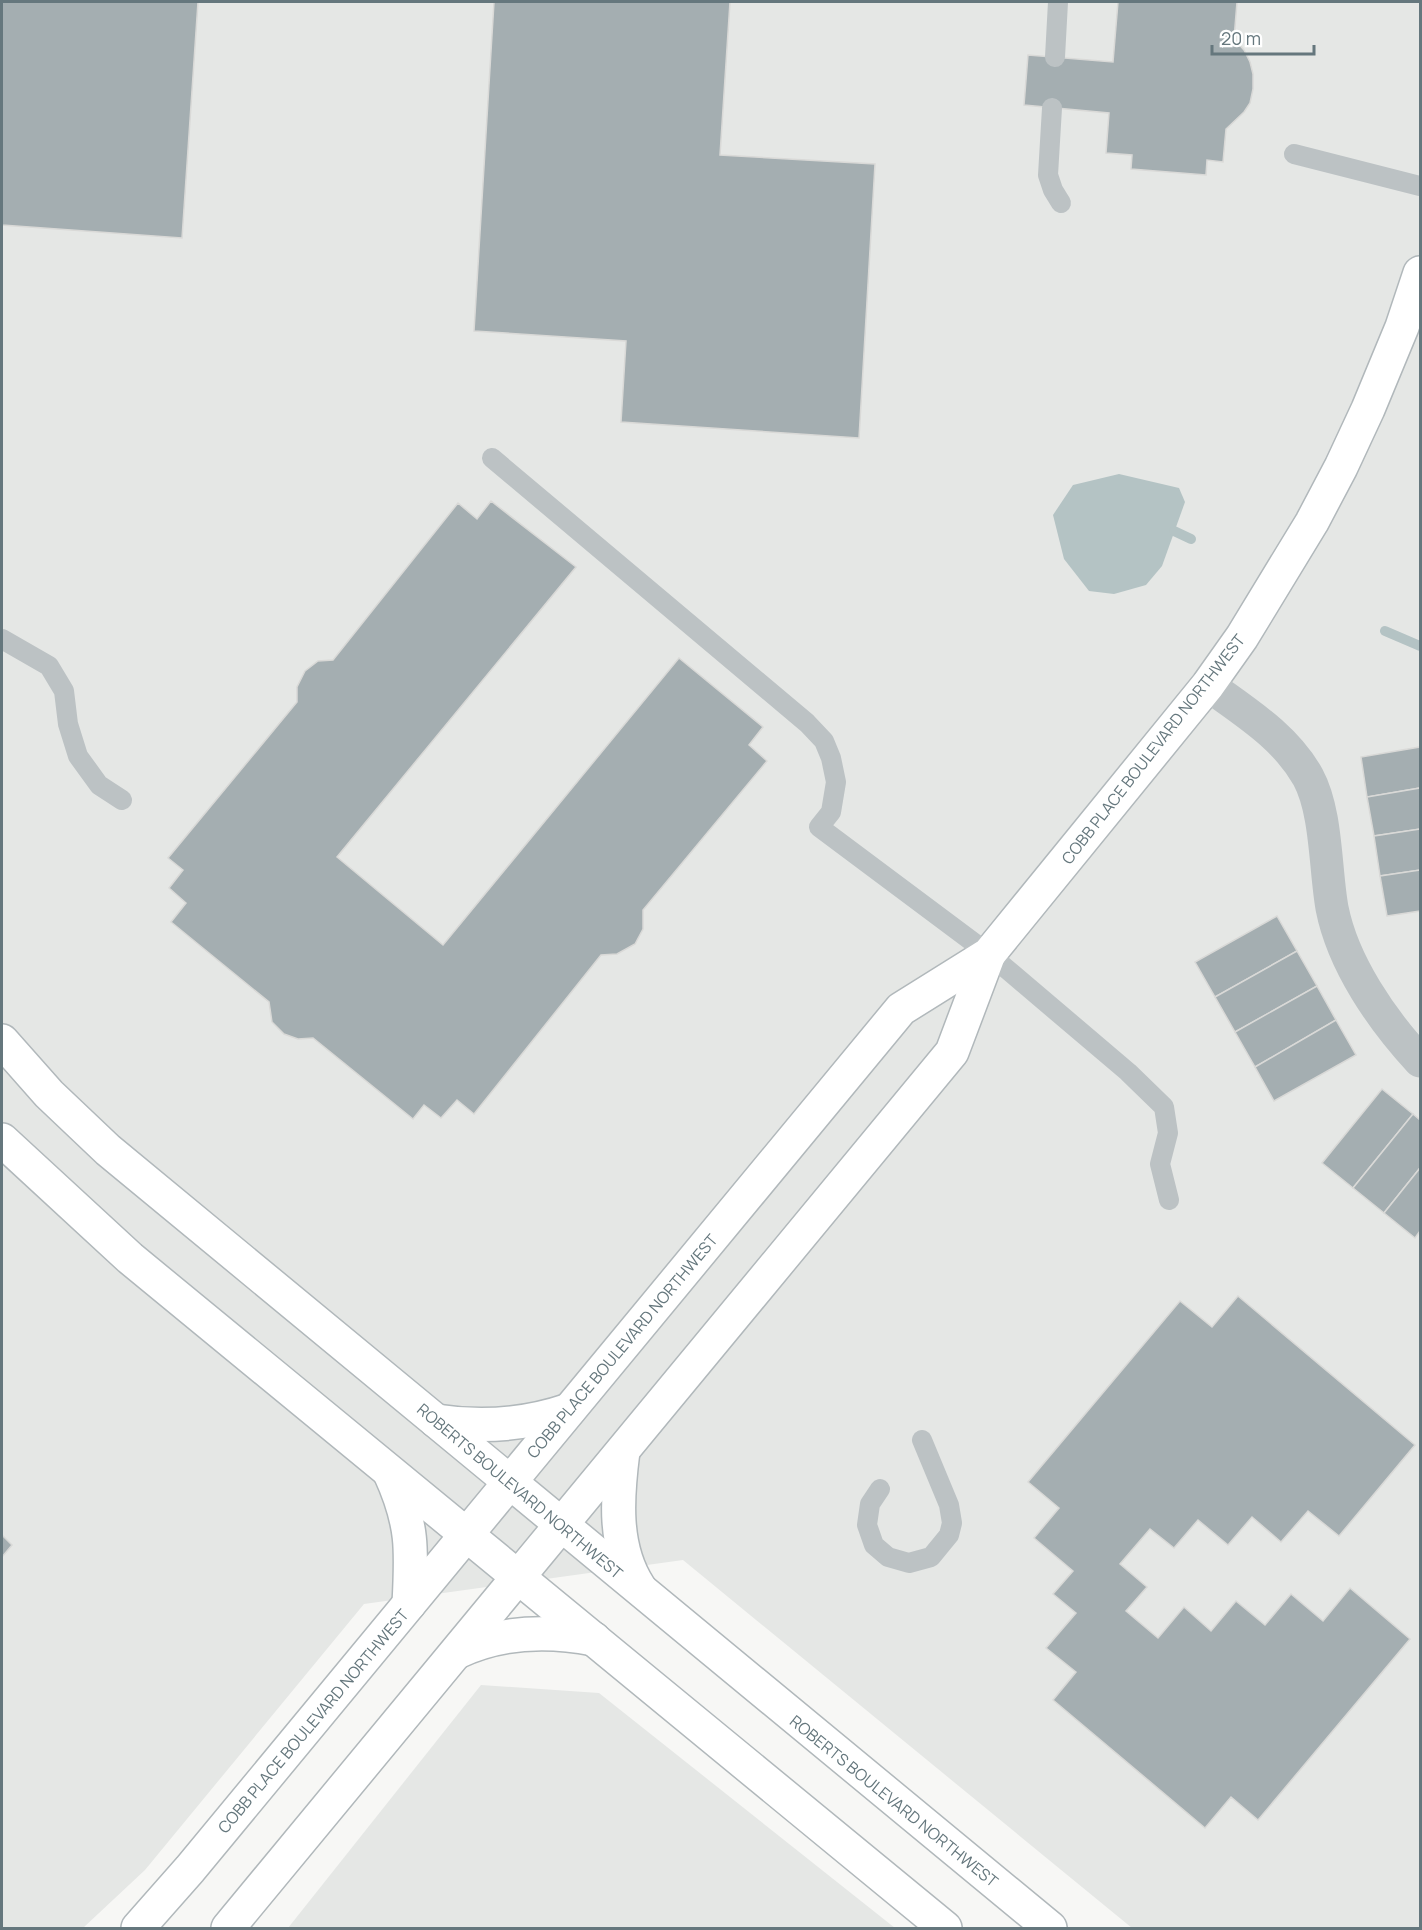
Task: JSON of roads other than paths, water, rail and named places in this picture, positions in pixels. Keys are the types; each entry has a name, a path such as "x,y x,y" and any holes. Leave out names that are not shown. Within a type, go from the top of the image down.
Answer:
{"street":[{"name":"COBB PLACE BOULEVARD NORTHWEST","path":"228,1929 952,1052 989,954 1208,685 1274,588 1312,522 1368,409 1411,331 1420,273"},
{"path":"1208,685 1276,735 1294,756 1309,780 1315,794 1319,816 1332,909 1348,953 1393,1032 1420,1061"},
{"name":"COBB PLACE BOULEVARD NORTHWEST","path":"138,1929 901,1009 989,954"},
{"name":"ROBERTS BOULEVARD NORTHWEST","path":"2,1041 49,1094 108,1150 1050,1929"},
{"path":"2,1140 130,1257 945,1929"},
{"path":"436,1421 469,1425 512,1424 569,1410"},
{"path":"622,1451 619,1500 622,1543 632,1576 641,1592"},
{"path":"388,1469 402,1501 409,1527 411,1556 409,1604"},
{"path":"456,1653 487,1640 528,1633 553,1633 595,1639"}],"lane":[{"path":"1055,57 1058,2"},
{"path":"1052,108 1048,175 1061,203"},
{"path":"1294,154 1420,186"},
{"path":"492,458 807,723 824,741 831,758 836,782 831,812 819,827 989,954 1128,1072 1164,1107 1168,1133 1160,1164 1169,1200"},
{"path":"2,639 49,666 64,691 68,724 78,756 99,785 122,800"},
{"path":"880,1489 870,1504 867,1525 874,1545 888,1557 909,1563 931,1557 949,1535 952,1522 949,1505 922,1440"}],"waterway":[{"path":"1174,531 1191,539"},
{"path":"1385,631 1420,646"}]}
